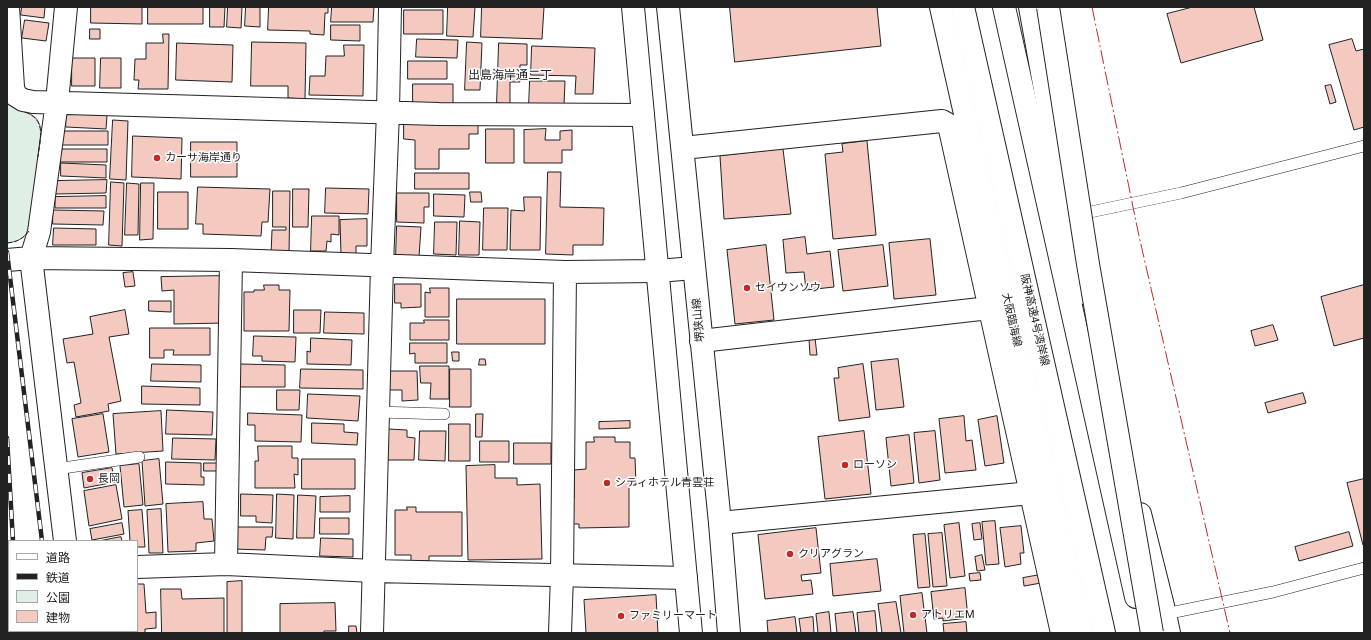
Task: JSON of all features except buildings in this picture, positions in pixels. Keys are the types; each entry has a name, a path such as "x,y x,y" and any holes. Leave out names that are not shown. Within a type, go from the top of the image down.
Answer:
{"main road":[{"path":"8,7 13,87 15,95 23,100 33,102 388,112 643,115"},
{"path":"65,540 31,258 39,232 57,102 66,7"},
{"path":"372,633 390,7"},
{"path":"634,7 691,633"},
{"name":"堺狭山線","path":"668,7 720,523 729,633"},
{"name":"大阪臨海線","path":"941,7 1082,633"},
{"name":"阪神高速4号湾岸線","path":"963,7 1104,633"},
{"path":"1004,7 1144,633"},
{"path":"1030,7 1076,259 1167,624"},
{"path":"1048,7 1087,256 1152,633"},
{"path":"683,148 942,121 949,125 1062,633"},
{"path":"7,260 31,258 231,260 565,272 658,271 694,268"},
{"path":"226,564 231,260"},
{"path":"560,633 565,272"},
{"path":"701,341 989,308"},
{"path":"720,523 1031,493"},
{"path":"138,567 226,564 374,572 686,578"}],"lane":[{"path":"1068,216 1181,193 1364,146"},
{"path":"378,412 444,414"},
{"path":"56,469 139,457"},
{"path":"1167,624 1273,592 1364,568"}],"green space":[{"path":"7,98 10,104 15,108 36,118 41,132 30,229 20,239 7,243"}],"railway":[{"path":"7,252 42,540"},
{"path":"7,438 13,540"}],"fence":[{"path":"25,112 32,115 37,120 39,125 41,137 38,157"},
{"path":"7,243 20,240 29,231"}],"power":[{"path":"1092,7 1139,236 1230,633"}],"place":[{"name":"カーサ海岸通り","path":"157,158"},
{"name":"セイウンソウ","path":"747,288"},
{"name":"ローソン","path":"845,465"},
{"name":"長岡","path":"90,479"},
{"name":"シティホテル青雲荘","path":"607,483"},
{"name":"クリアグラン","path":"790,554"},
{"name":"アトリエM","path":"913,615"},
{"name":"ファミリーマート","path":"621,616"}],"district":[{"name":"出島海岸通二丁","path":"510,76"}]}
